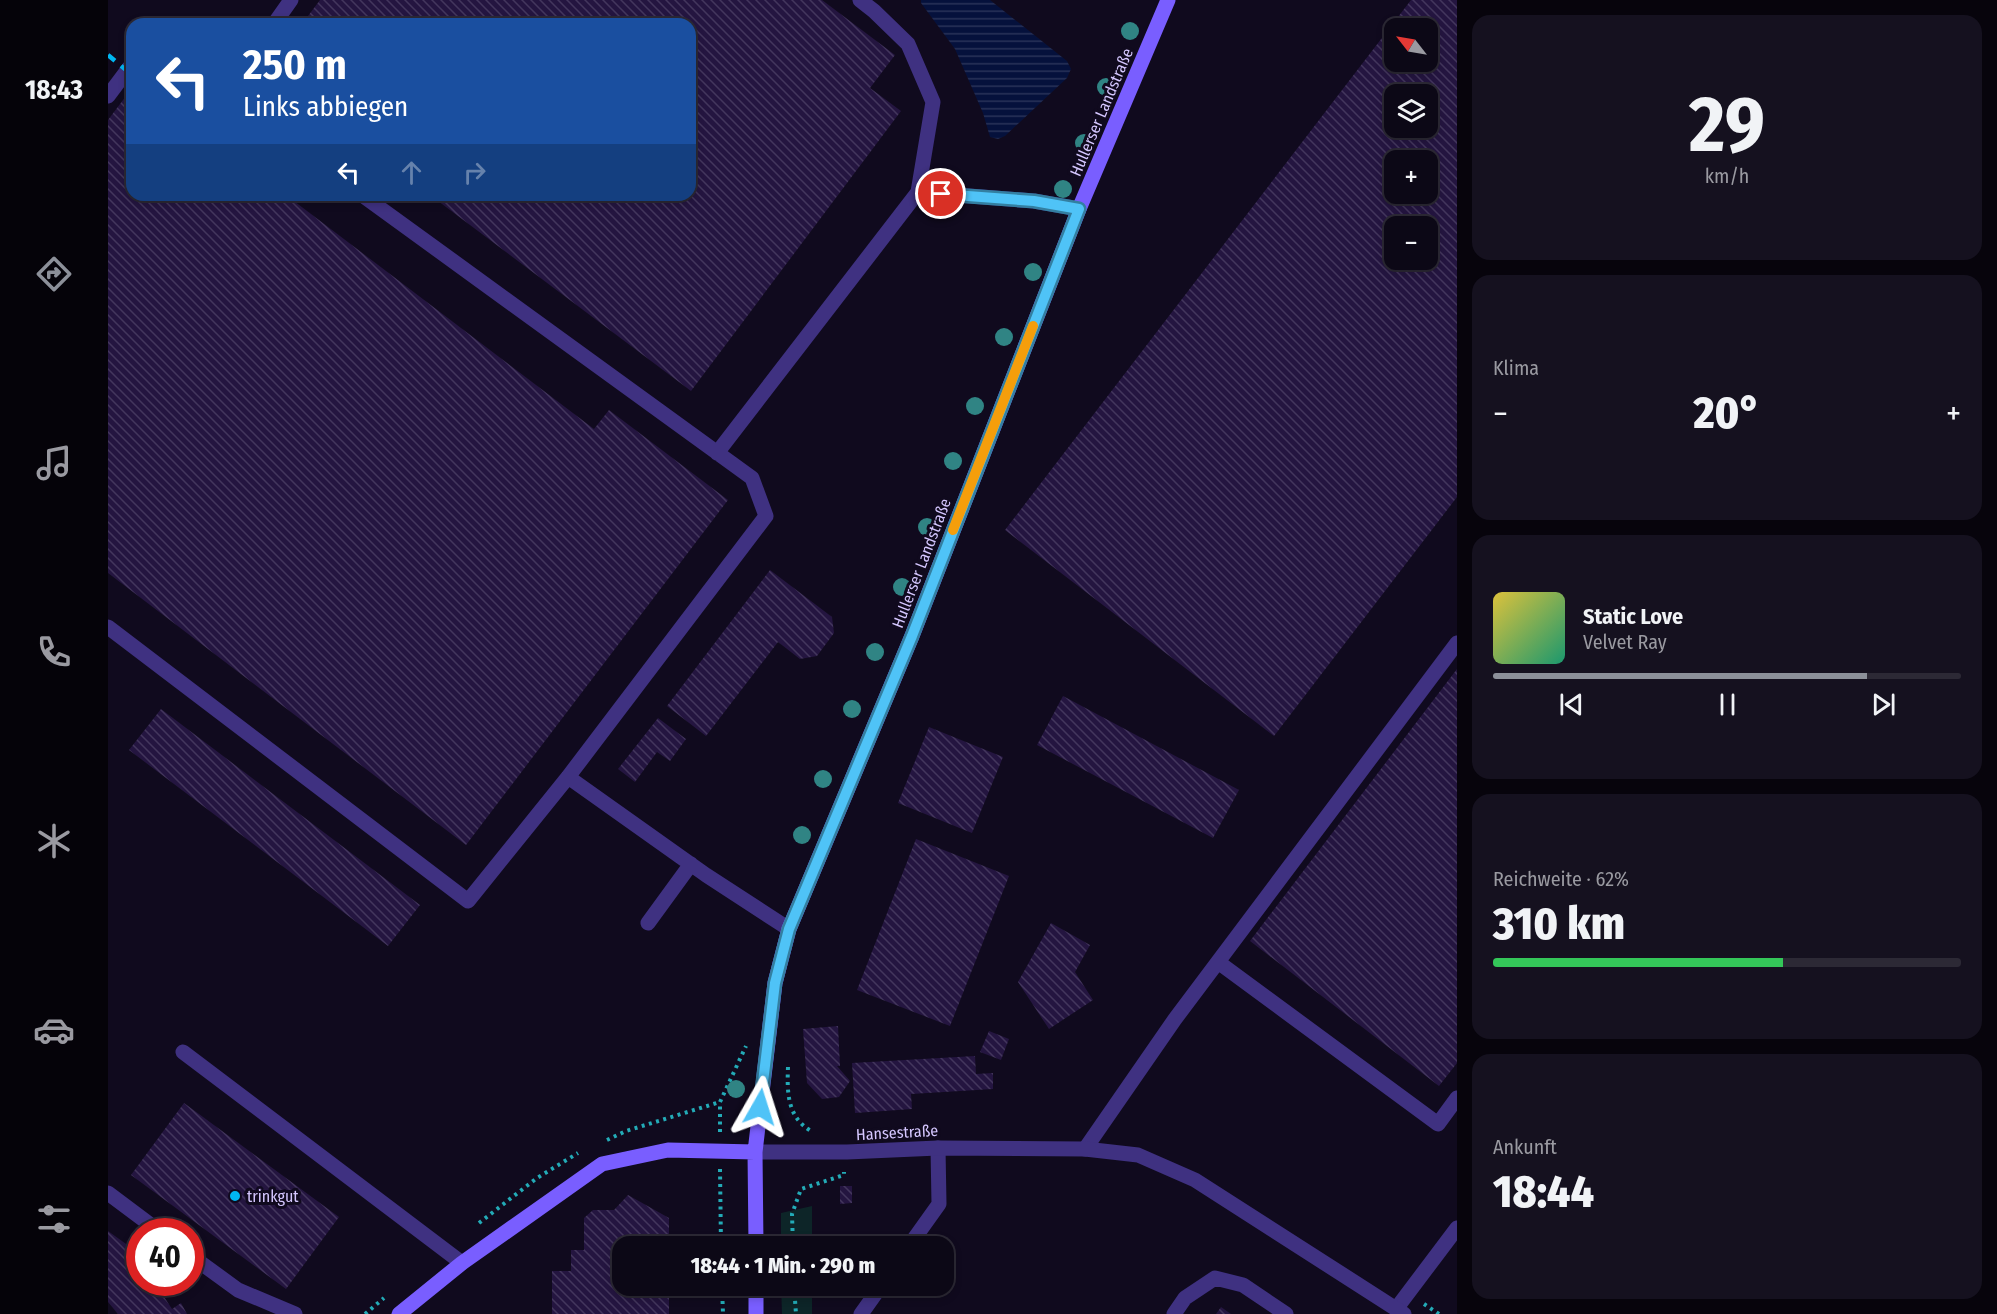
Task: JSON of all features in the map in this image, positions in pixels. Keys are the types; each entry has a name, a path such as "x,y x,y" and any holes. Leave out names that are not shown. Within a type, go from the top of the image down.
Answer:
{"street":[{"path":"278,18 291,0"},
{"path":"717,453 918,192 933,102 908,44 874,10 860,0"},
{"name":"Hullerser Landstraße","path":"756,1236 755,1152 775,983 789,929 912,636 1079,209 1168,0"},
{"path":"108,96 126,72"},
{"path":"918,192 1034,201 1079,209"},
{"path":"108,627 468,901 568,777 766,516 752,478 370,201"},
{"path":"1085,1149 1175,1019 1457,643"},
{"path":"568,777 691,864 789,929"},
{"path":"648,923 691,864"},
{"path":"1218,962 1438,1124 1457,1098"},
{"path":"183,1052 462,1263"},
{"path":"916,1236 939,1204 938,1148"},
{"name":"Hansestraße","path":"399,1314 462,1263 602,1164 668,1150 847,1152 938,1148 1085,1149 1138,1155 1195,1180 1400,1311"},
{"path":"108,1192 142,1218"},
{"path":"1400,1311 1457,1228"},
{"path":"204,1265 238,1290 295,1314"},
{"path":"1174,1314 1185,1298 1215,1278 1243,1285 1286,1314"},
{"path":"756,1296 756,1314"},
{"path":"861,1314 874,1296"}],"path":[{"path":"793,1236 792,1214 801,1189 844,1175 847,1152"},
{"path":"722,1296 723,1314"},
{"path":"795,1296 796,1314"}],"green space":[{"path":"812,1206 812,1236 781,1236 781,1213"},
{"path":"781,1296 812,1296 812,1314 782,1314"}],"shaded area":[{"path":"921,0 990,0 1067,61 1071,69 1067,78 1005,136 998,139 990,137 983,113 955,49"}],"building":[{"path":"320,0 822,0 895,55 870,88 901,111 691,391 438,201 696,201 696,18 306,18"},
{"path":"1411,0 1457,0 1457,497 1274,736 1005,530 1384,35 1384,72 1438,72 1438,18 1397,18"},
{"path":"126,96 126,201 294,201 594,429 609,410 728,500 466,845 108,573 108,120"},
{"path":"770,570 832,617 834,633 817,656 800,659 778,642 706,736 667,706"},
{"path":"1457,669 1457,1063 1439,1086 1250,941"},
{"path":"1063,696 1239,790 1213,838 1037,745"},
{"path":"161,709 420,905 388,946 129,750"},
{"path":"658,718 686,739 670,761 657,752 635,782 618,769"},
{"path":"929,727 1003,757 972,833 898,803"},
{"path":"916,839 1009,876 950,1026 857,990"},
{"path":"1051,923 1090,945 1075,972 1093,1000 1049,1029 1018,982"},
{"path":"838,1026 840,1066 837,1066 850,1081 839,1097 822,1099 807,1083 803,1029"},
{"path":"989,1031 1009,1039 1001,1060 980,1052"},
{"path":"975,1056 976,1074 993,1073 993,1089 911,1094 912,1109 855,1113 852,1063"},
{"name":"trinkgut","path":"184,1103 339,1217 286,1289 204,1229 204,1218 189,1218 131,1175"},
{"path":"840,1186 852,1186 852,1203 840,1204"},
{"path":"628,1195 669,1218 669,1236 612,1236 612,1296 669,1296 669,1314 552,1314 552,1271 571,1271 571,1250 584,1250 584,1218 593,1210 614,1210"},
{"path":"108,1231 126,1244 126,1296 164,1296 172,1309 181,1303 187,1314 118,1314 108,1302"},
{"path":"1221,1307 1231,1314 1216,1314"}],"railway":[{"path":"108,55 126,70"}],"slow traffic":[{"path":"953,530 1033,326"}],"place":[{"name":"trinkgut","path":"235,1196"}],"route":[{"path":"760,1107 775,983 789,929 912,636 1079,209 1034,201 941,194"}]}
